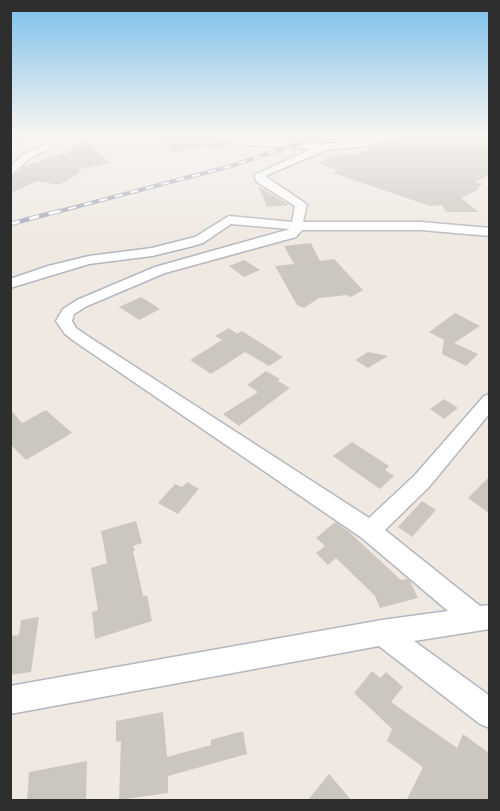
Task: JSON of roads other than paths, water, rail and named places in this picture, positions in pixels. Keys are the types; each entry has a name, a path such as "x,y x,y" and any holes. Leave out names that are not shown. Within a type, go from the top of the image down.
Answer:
{"street":[{"path":"264,173 259,175 261,180 301,205 296,230 287,236 160,270 82,303 68,312 64,321 70,331 80,338 370,531 483,619"},
{"path":"10,284 53,269 89,260 152,252 189,243 198,240 229,220 296,226 421,226 489,232"},
{"path":"370,531 422,482 489,400"},
{"path":"10,700 382,633 483,619"},
{"path":"382,633 489,714"}],"railway":[{"path":"53,213 205,173"},
{"path":"10,224 59,211"}]}
